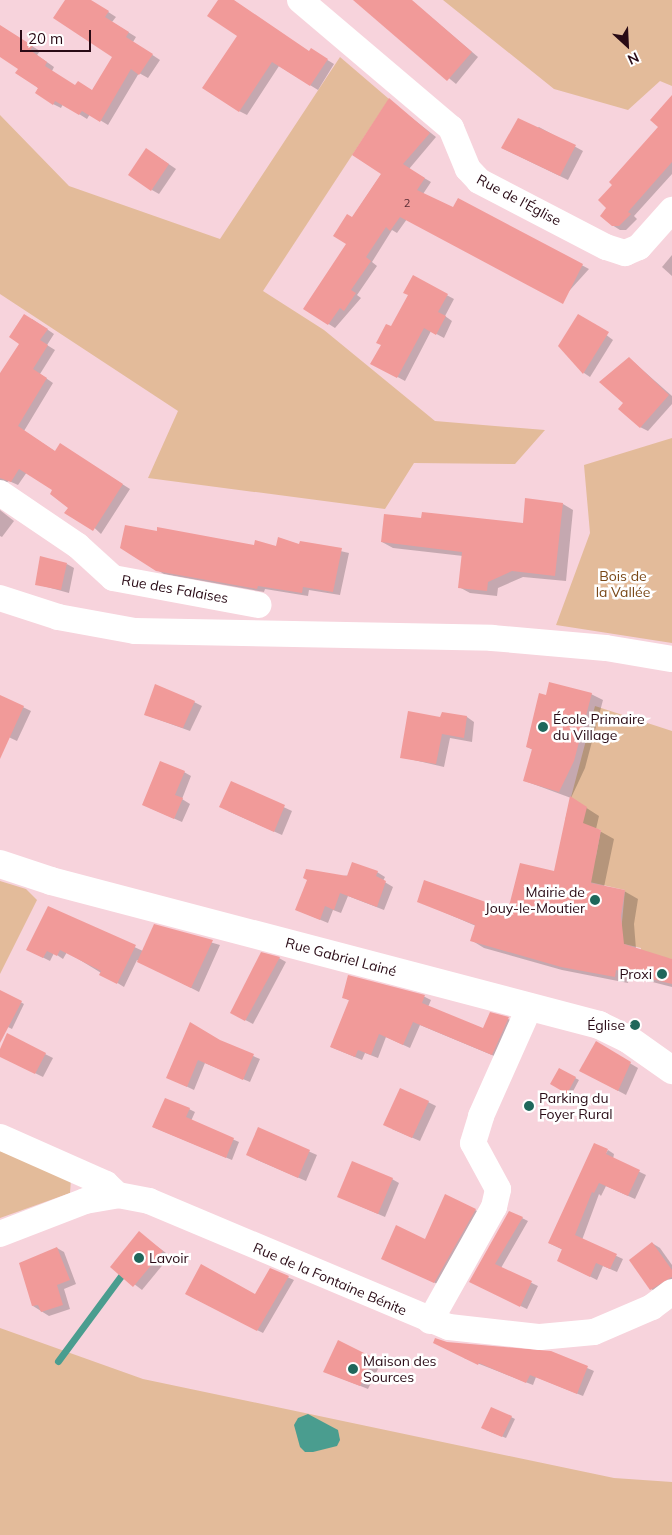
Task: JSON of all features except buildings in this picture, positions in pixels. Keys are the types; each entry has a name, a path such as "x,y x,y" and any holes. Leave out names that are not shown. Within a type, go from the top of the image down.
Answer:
{"street":[{"name":"Rue de l'Église","path":"300,0 451,128 468,169 480,181 606,247 625,252 639,247 672,210"},
{"name":"Rue des Falaises","path":"0,493 78,546 113,578 259,604"},
{"path":"0,598 58,617 135,631 396,638 501,638 606,648 672,659"},
{"name":"Rue Gabriel Lainé","path":"0,864 70,886 599,1025 628,1039 672,1070"},
{"path":"430,1321 494,1207 498,1188 473,1143 481,1116 530,1006"},
{"name":"Rue de la Fontaine Bénite","path":"0,1137 106,1184 118,1195 149,1201 430,1321 449,1327 540,1337 594,1332 652,1307 672,1292"},
{"path":"0,1234 84,1201 118,1195"}],"green space":[{"path":"443,0 672,0 672,86 660,81 628,110 554,89"},
{"path":"340,57 389,99 263,291 324,330 435,421 545,430 515,464 414,463 385,509 148,478 178,411 0,294 0,115 69,186 220,239"},
{"name":"Bois de la Vallée","path":"672,438 672,643 556,625 590,533 584,465"},
{"path":"595,706 672,731 672,959 639,956 641,948 620,943 625,890 585,881 596,856 601,830 565,820"},
{"path":"0,881 26,889 37,900 0,974"},
{"path":"0,1151 71,1179 70,1193 0,1218"},
{"path":"0,1328 143,1379 614,1478 672,1482 672,1535 0,1535"}],"shaded area":[{"path":"308,1414 338,1430 340,1440 337,1446 313,1452 305,1452 300,1447 294,1425 298,1418"}],"waterway":[{"path":"58,1361 121,1276"}],"place":[{"name":"École Primaire du Village","path":"543,727"},
{"name":"Mairie de Jouy-le-Moutier","path":"595,900"},
{"name":"Proxi","path":"662,974"},
{"name":"Église","path":"635,1025"},
{"name":"Parking du Foyer Rural","path":"529,1106"},
{"name":"Lavoir","path":"139,1258"},
{"name":"Maison des Sources","path":"353,1369"}]}
